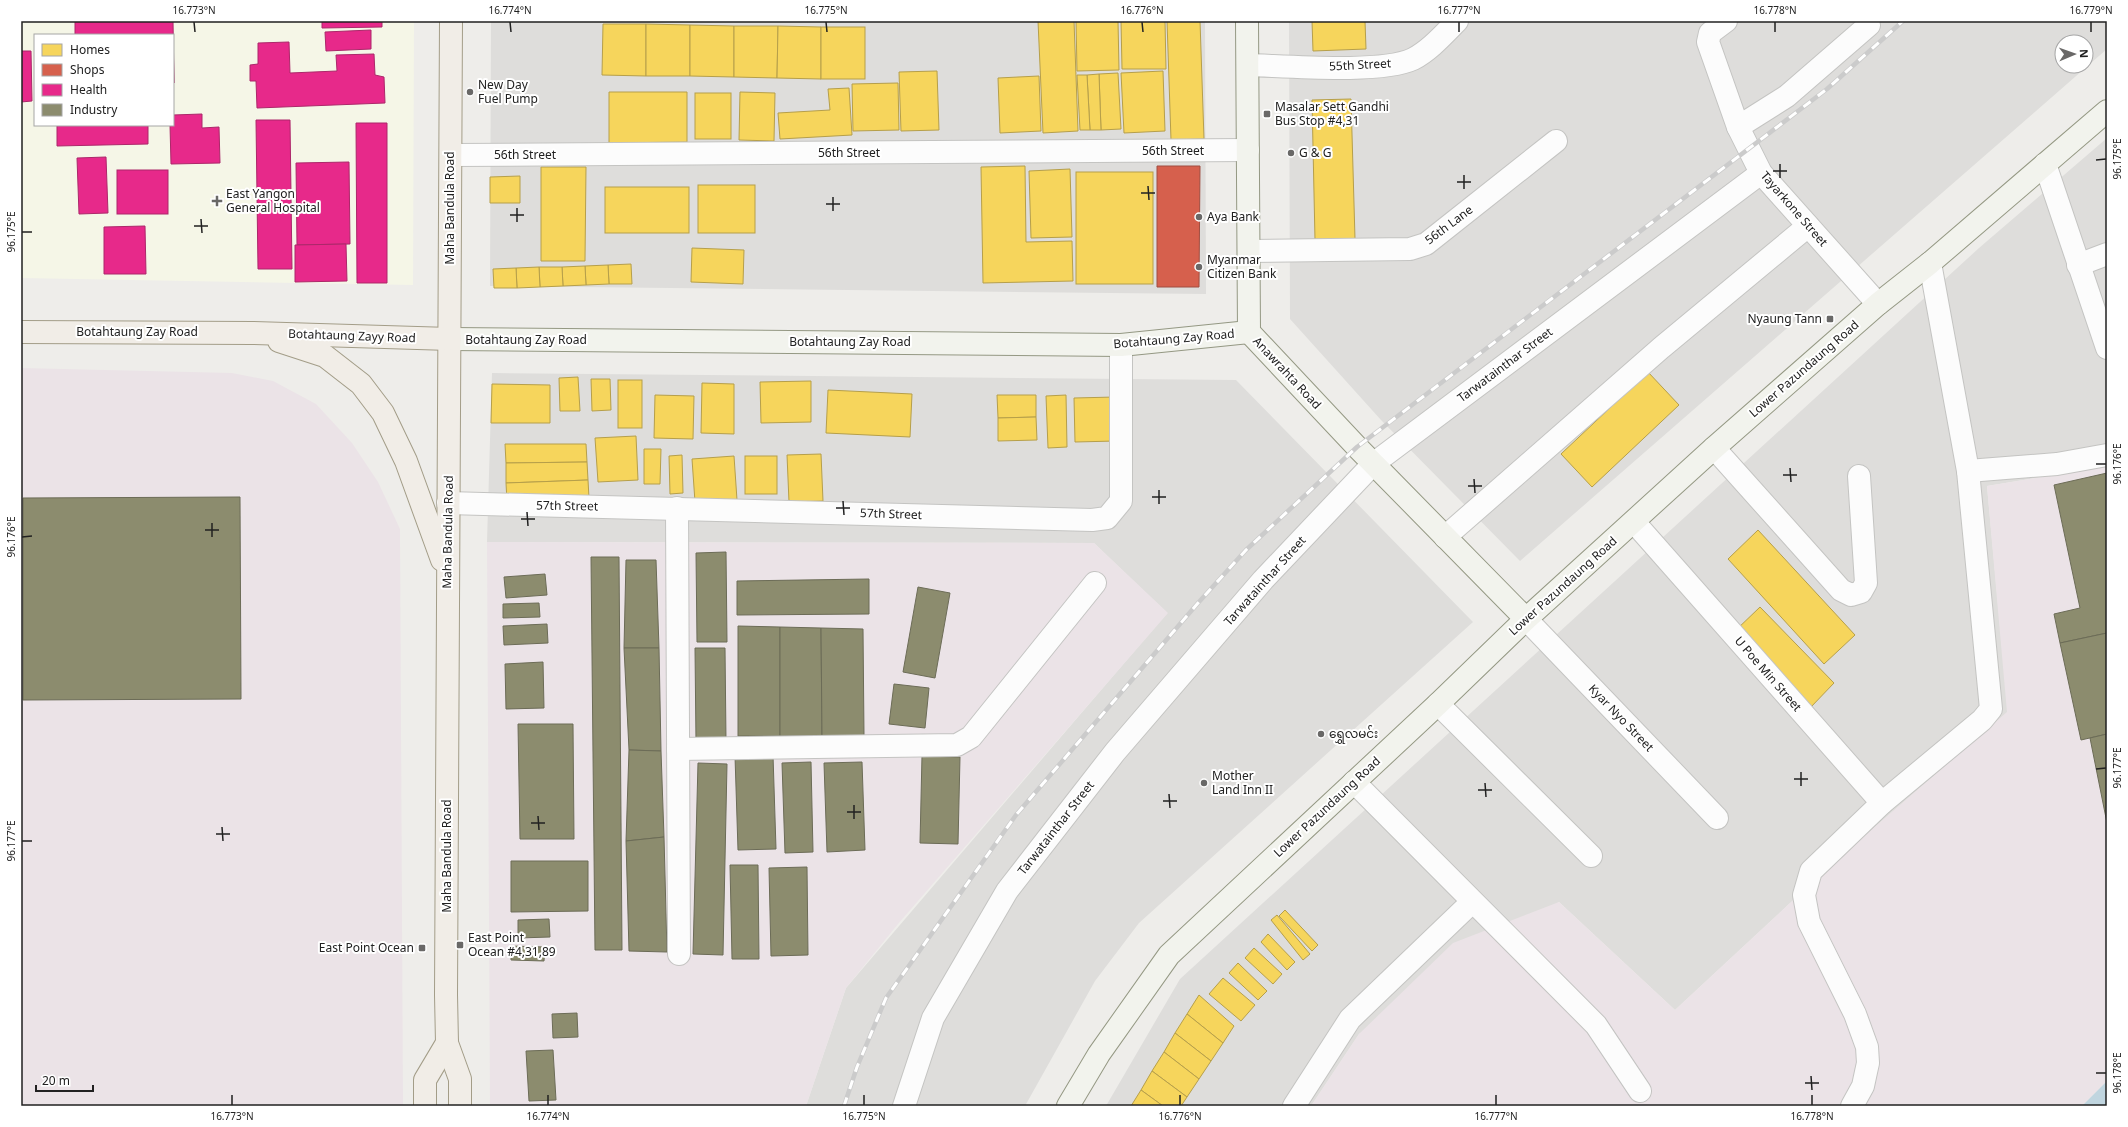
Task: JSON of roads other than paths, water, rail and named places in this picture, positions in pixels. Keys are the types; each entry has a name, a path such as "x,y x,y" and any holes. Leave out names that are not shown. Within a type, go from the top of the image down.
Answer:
{"main road":[{"name":"Maha Bandula Road","path":"451,21 450,339 447,573 447,1043 460,1078 460,1106"},
{"name":"Anawrahta Road","path":"1247,21 1249,332 1373,464 1526,619"},
{"name":"Lower Pazundaung Road","path":"1068,1106 1099,1054 1169,955 1438,704 1526,619 1714,448 1878,304 1930,263 2045,164 2106,114"},
{"name":"Botahtaung Zay Road","path":"21,332 253,333"},
{"name":"Botahtaung Zay Road","path":"450,339 1122,344 1249,332"},
{"name":"Botahtaung Zayy Road","path":"253,333 450,339"},
{"path":"253,333 325,356 362,384 383,413 406,461 447,573"},
{"path":"425,1106 425,1080 447,1043"}],"street":[{"name":"55th Street","path":"1248,65 1348,67 1378,66 1396,63 1412,59 1424,51 1436,42 1457,21"},
{"path":"1738,127 1787,96 1870,25"},
{"name":"Tayarkone Street","path":"1718,27 1708,42 1738,127 1761,173 1878,304"},
{"name":"56th Lane","path":"1249,251 1410,250 1426,244 1556,141"},
{"name":"56th Street","path":"450,155 1248,150"},
{"path":"2045,164 2107,348"},
{"name":"Tarwatainthar Street","path":"904,1106 933,1018 1007,891 1114,752 1263,580 1373,464 1761,173"},
{"path":"1445,537 1661,348 1808,226"},
{"path":"2078,264 2107,254"},
{"path":"1852,1106 1863,1086 1868,1063 1867,1047 1855,1014 1809,922 1804,895 1810,871 1882,803 1982,720 1991,709 1968,471 1930,263"},
{"name":"57th Street","path":"448,503 1092,520 1107,518 1121,501 1122,344"},
{"path":"1714,448 1841,590 1851,595 1862,592 1866,583 1859,476"},
{"path":"1968,471 2057,464 2107,455"},
{"path":"676,508 679,954"},
{"name":"U Poe Min Street","path":"1634,522 1882,803"},
{"path":"678,749 957,744 972,737 1095,583"},
{"name":"Kyar Nyo Street","path":"1526,619 1717,818"},
{"path":"1438,704 1591,856"},
{"path":"1354,782 1596,1025 1640,1091"},
{"path":"1294,1106 1350,1019 1472,902"}],"water":[{"path":"2107,1081 2107,1106 2082,1106"}],"railway":[{"path":"844,1106 857,1067 886,998 1016,815 1198,603 1246,550 1357,447 1827,89 1903,21"}],"place":[{"name":"New Day Fuel Pump","path":"470,92"},
{"name":"Masalar Sett Gandhi Bus Stop #4,31","path":"1267,114"},
{"name":"G & G","path":"1291,153"},
{"name":"East Yangon General Hospital","path":"217,201"},
{"name":"Aya Bank","path":"1199,217"},
{"name":"Myanmar Citizen Bank","path":"1199,267"},
{"name":"Nyaung Tann","path":"1830,319"},
{"name":"ရွှေလမင်း","path":"1321,734"},
{"name":"Mother Land Inn II","path":"1204,783"},
{"name":"East Point Ocean #4,31,89","path":"460,945"},
{"name":"East Point Ocean","path":"422,948"}]}
